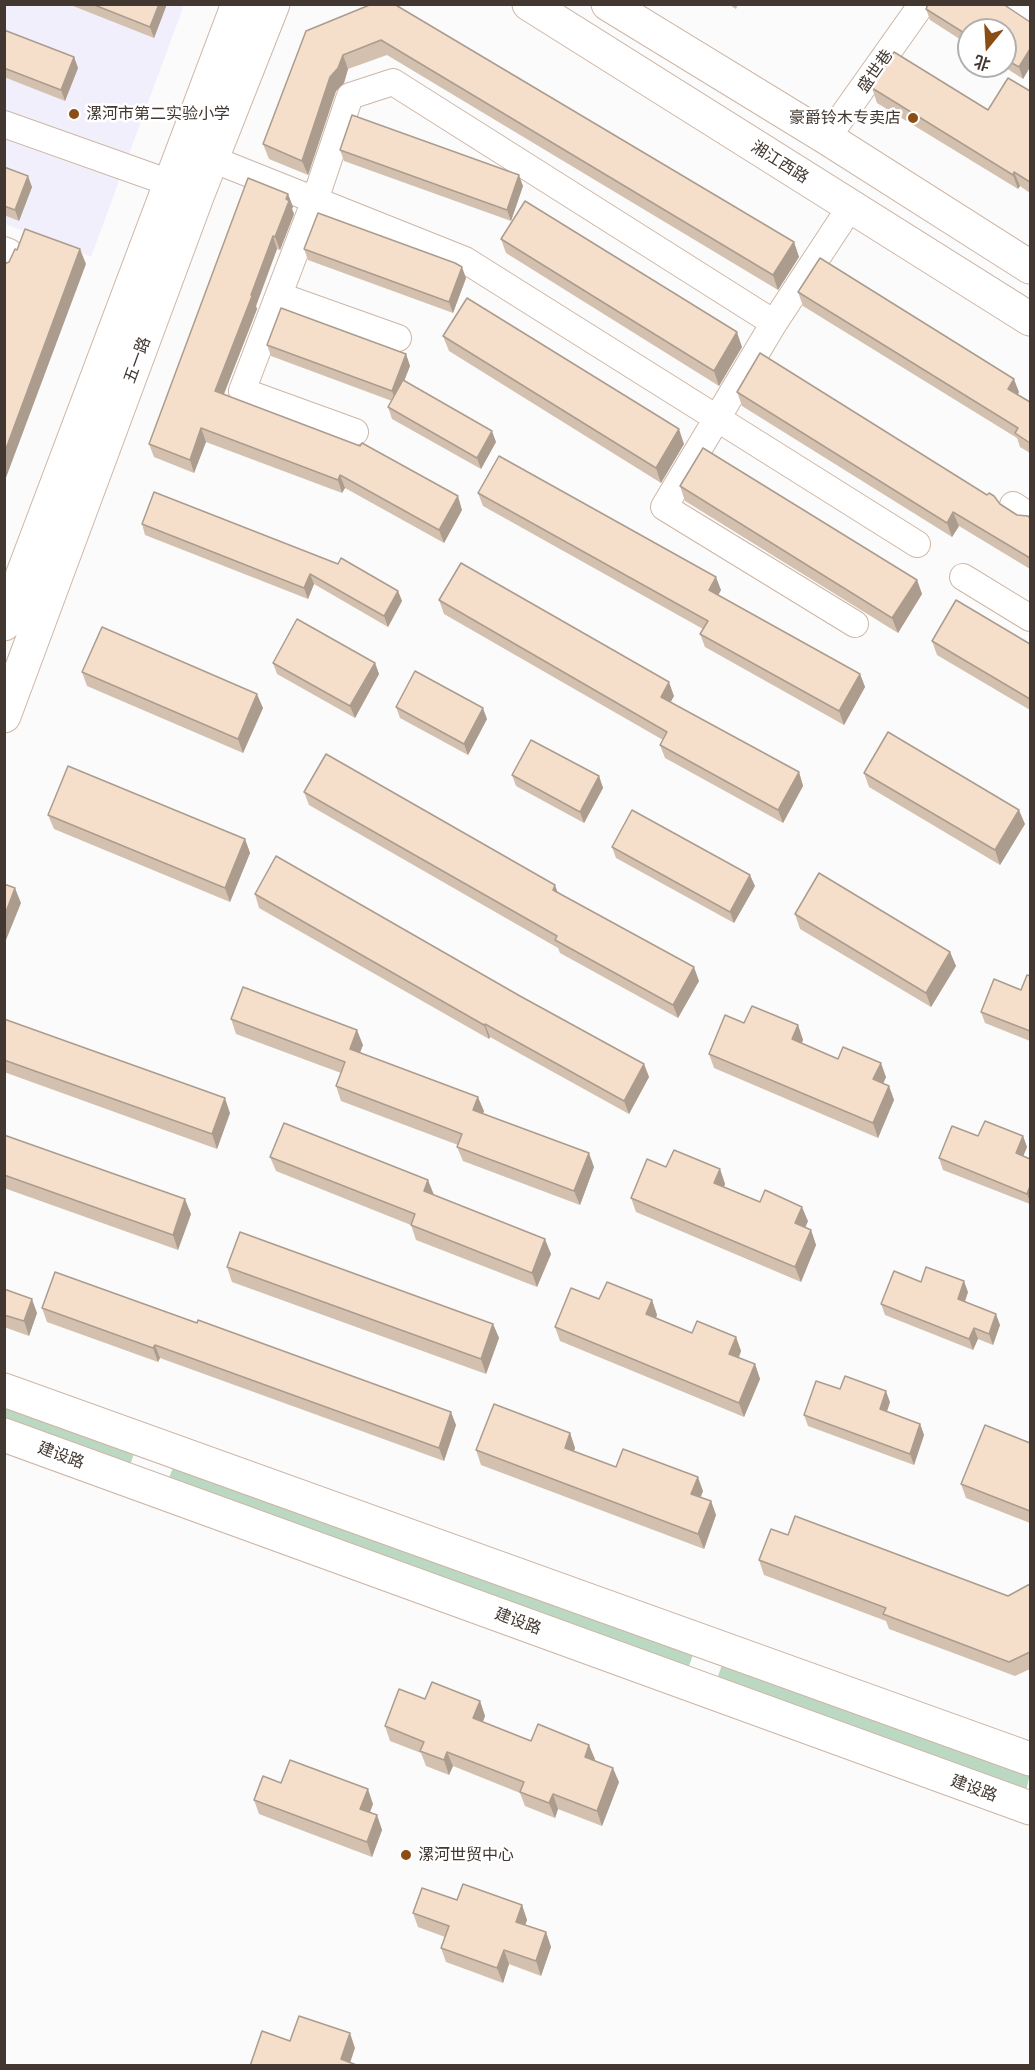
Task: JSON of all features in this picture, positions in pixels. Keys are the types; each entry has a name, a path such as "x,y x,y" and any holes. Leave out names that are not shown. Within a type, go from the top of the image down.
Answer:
{"street":[{"path":"269,15 297,4"},
{"name":"湘江西路","path":"529,4 1030,319"},
{"path":"608,4 827,138 1030,267"},
{"name":"盛世巷","path":"827,138 922,4"},
{"name":"五一路","path":"4,624 170,183 232,6"},
{"name":"五一路","path":"4,716 10,684 269,15"},
{"path":"355,432 242,391 280,296 350,96 393,82 774,323"},
{"path":"4,124 170,183"},
{"path":"212,159 465,260 716,420 917,544"},
{"path":"851,206 774,323 664,507 855,624"},
{"path":"4,250 9,252 4,265"},
{"path":"280,296 398,338"},
{"path":"963,577 1030,618"},
{"path":"4,1389 1030,1759"},
{"name":"建设路","path":"4,1435 1030,1808"},
{"path":"146,1486 160,1446"},
{"path":"698,1687 712,1644"}],"shaded area":[{"name":"漯河市第二实验小学","path":"4,5 184,5 91,257 5,224"}],"green space":[{"path":"4,1401 136,1448 130,1465 5,1420"},
{"path":"175,1462 694,1652 688,1669 169,1478"},
{"path":"723,1662 1030,1774 1026,1791 717,1679"}],"building":[{"path":"92,4 159,4 150,27"},
{"path":"372,4 394,4 794,242 773,275 381,40 343,55 338,68 330,77 302,161 263,144 306,31"},
{"path":"928,4 1003,4 1030,22 1030,49 1019,67 1017,66 1017,18 957,18 957,28 926,9"},
{"path":"4,30 74,57 61,90 4,68"},
{"path":"894,52 988,110 1008,78 1030,91 1030,182 1014,172 1013,175 872,88"},
{"path":"352,115 519,175 507,210 340,150"},
{"path":"4,167 28,176 15,210 4,206"},
{"path":"248,178 288,194 286,199 289,201 275,237 273,236 215,391 360,446 362,443 458,496 439,530 340,475 338,480 201,428 190,460 149,444"},
{"path":"525,201 737,332 714,371 501,239"},
{"path":"318,213 462,267 449,302 304,249"},
{"path":"25,229 80,249 4,454 4,264 9,262 15,249 17,250"},
{"path":"820,258 1014,379 1008,389 1030,402 1030,443 1015,433 1018,428 798,292"},
{"path":"467,298 679,429 656,468 443,336"},
{"path":"281,308 406,354 392,391 267,345"},
{"path":"760,353 987,495 989,493 994,496 1000,504 1017,515 1028,516 1030,518 1030,558 953,512 947,523 737,392"},
{"path":"403,380 492,431 477,458 388,407"},
{"path":"703,448 917,580 892,618 680,486"},
{"path":"499,456 716,577 709,590 860,674 839,711 700,634 708,621 478,493"},
{"path":"154,492 338,564 341,558 398,591 384,616 310,574 304,588 142,524"},
{"path":"461,563 669,682 661,697 799,772 778,810 660,745 667,732 439,600"},
{"path":"956,600 1030,644 1030,699 932,641"},
{"path":"297,619 375,663 350,706 273,663"},
{"path":"102,627 257,694 238,739 82,672"},
{"path":"415,671 483,708 464,744 396,707"},
{"path":"888,732 1019,810 995,850 864,773"},
{"path":"531,740 599,776 580,812 512,775"},
{"path":"326,754 555,885 553,890 694,967 673,1005 555,940 557,936 304,792"},
{"path":"68,766 245,839 225,888 48,815"},
{"path":"632,810 750,875 730,912 612,847"},
{"path":"276,856 520,996 644,1064 624,1101 484,1025 255,894"},
{"path":"819,873 950,952 926,993 795,914"},
{"path":"4,884 15,888 4,917"},
{"path":"1027,975 1030,976 1030,1031 981,1012 994,979 1021,990"},
{"path":"243,987 357,1030 350,1049 478,1097 473,1110 589,1153 574,1191 457,1147 462,1134 336,1086 345,1062 231,1019"},
{"path":"752,1006 798,1025 792,1039 838,1059 843,1047 881,1063 873,1079 889,1086 873,1123 709,1054 725,1015 744,1023"},
{"path":"4,1019 225,1098 212,1134 4,1060"},
{"path":"985,1121 1023,1136 1016,1153 1030,1159 1030,1186 1027,1194 939,1158 952,1126 978,1136"},
{"path":"284,1123 428,1180 424,1191 545,1239 532,1273 411,1225 415,1214 270,1157"},
{"path":"4,1135 185,1199 173,1235 4,1175"},
{"path":"674,1150 720,1169 714,1183 760,1202 765,1190 802,1207 795,1223 811,1230 795,1267 631,1198 647,1159 666,1167"},
{"path":"240,1232 493,1324 481,1359 227,1267"},
{"path":"926,1267 964,1281 958,1299 996,1314 989,1334 974,1328 969,1339 881,1304 894,1271 921,1282"},
{"path":"55,1272 197,1323 198,1320 451,1412 439,1448 155,1345 153,1348 42,1308"},
{"path":"607,1282 652,1300 646,1314 692,1333 697,1321 736,1337 729,1354 755,1364 739,1403 555,1327 571,1288 599,1299"},
{"path":"4,1289 32,1299 24,1321 4,1315"},
{"path":"845,1376 886,1391 880,1409 920,1424 910,1454 804,1415 816,1381 840,1389"},
{"path":"494,1404 570,1433 565,1448 616,1467 623,1449 698,1477 691,1494 711,1501 698,1534 476,1450"},
{"path":"985,1425 1030,1443 1030,1511 961,1484"},
{"path":"795,1516 1008,1596 1030,1584 1030,1652 1009,1662 883,1614 886,1608 759,1560 771,1529 788,1535"},
{"path":"432,1682 480,1701 473,1718 531,1741 538,1724 589,1745 585,1757 613,1768 597,1811 553,1794 549,1803 520,1792 524,1782 447,1752 444,1760 420,1751 424,1742 385,1726 399,1689 425,1699"},
{"path":"290,1760 368,1789 360,1809 377,1815 367,1842 254,1800 263,1776 281,1783"},
{"path":"463,1884 522,1905 516,1922 546,1932 536,1961 504,1950 497,1968 441,1948 449,1926 413,1913 422,1888 457,1900"},
{"path":"299,2016 350,2033 341,2059 359,2066 250,2066 262,2031 290,2041"}],"place":[{"name":"漯河市第二实验小学","path":"74,114"},
{"name":"豪爵铃木专卖店","path":"913,118"},
{"name":"漯河世贸中心","path":"406,1855"}]}
